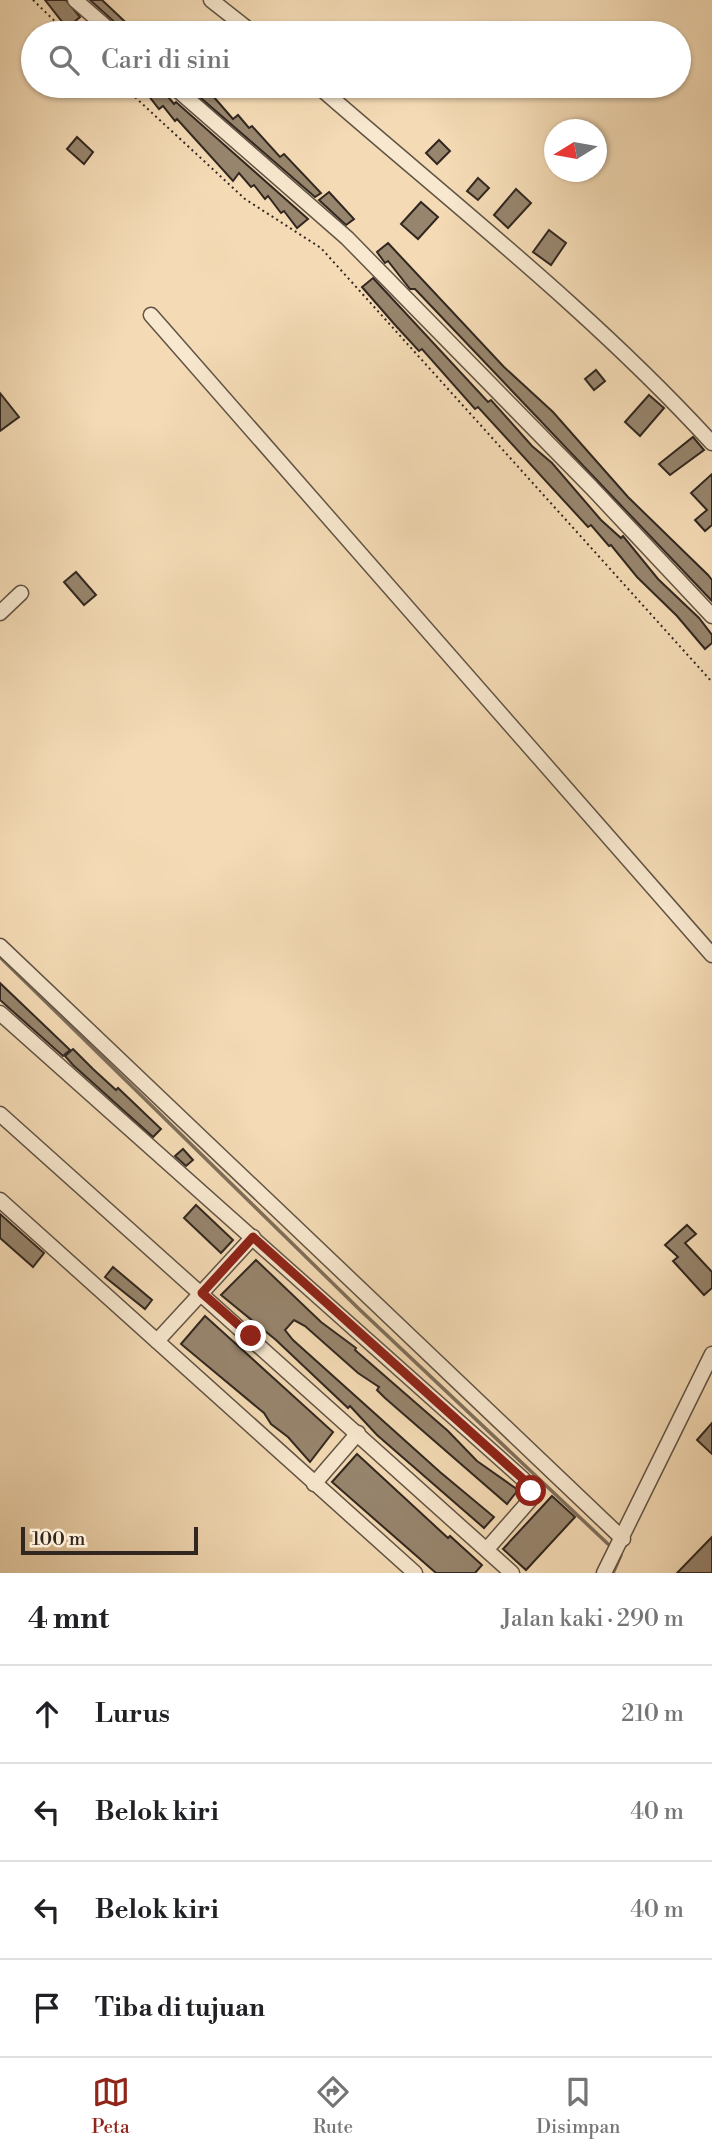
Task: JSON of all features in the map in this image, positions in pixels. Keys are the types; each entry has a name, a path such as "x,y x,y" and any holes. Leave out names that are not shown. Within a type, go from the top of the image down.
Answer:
{"street":[{"path":"75,0 99,21"},
{"path":"212,0 238,21"},
{"path":"187,98 348,238 592,488 712,616"},
{"path":"332,98 475,223 568,298 657,383 712,443"},
{"path":"151,315 712,954"},
{"path":"0,613 21,593"},
{"path":"0,946 623,1539"},
{"path":"0,1013 523,1479 531,1491 530,1500 486,1549"},
{"path":"0,1114 358,1433 486,1549 506,1571"},
{"path":"0,1200 415,1573"},
{"path":"158,1341 253,1237"},
{"path":"604,1573 712,1354"},
{"path":"314,1484 358,1433"}],"path":[{"path":"33,0 55,21"},
{"path":"136,98 245,199 321,248 712,682"}],"building":[{"path":"45,0 66,0 80,17 75,21 62,21"},
{"path":"90,0 102,0 124,21 113,21"},
{"path":"150,98 169,98 174,104 176,102 308,219 297,228 284,211 281,213 268,196 265,199 254,185 251,187 239,173 233,181 177,119 175,121 163,106 159,109"},
{"path":"201,98 215,98 233,119 238,115 249,128 252,126 280,157 284,154 321,193 315,197"},
{"path":"77,137 93,152 84,164 67,149"},
{"path":"439,140 450,151 437,164 426,153"},
{"path":"478,178 489,188 478,200 467,191"},
{"path":"516,189 531,203 508,228 494,215"},
{"path":"329,192 354,219 346,225 319,200"},
{"path":"421,202 438,217 418,239 401,224"},
{"path":"549,230 566,243 551,265 533,252"},
{"path":"388,243 504,367 553,412 628,497 708,575 712,580 712,601 415,289 410,289 388,261 385,263 377,252"},
{"path":"373,278 488,402 491,400 532,446 552,463 601,520 621,538 623,536 658,579 699,618 712,635 712,643 705,649 677,616 637,577 611,545 609,546 591,525 588,527 478,407 475,409 422,349 419,351 362,287"},
{"path":"596,370 605,381 594,390 585,379"},
{"path":"0,393 19,417 0,431"},
{"path":"649,395 664,408 640,436 625,422"},
{"path":"693,437 704,450 670,475 659,464"},
{"path":"712,474 712,525 705,531 695,520 707,510 691,493"},
{"path":"76,572 96,595 84,605 64,582"},
{"path":"0,983 70,1050 63,1056 0,1000"},
{"path":"73,1049 161,1129 153,1137 73,1065 65,1056"},
{"path":"183,1149 193,1160 186,1166 175,1156"},
{"path":"196,1205 233,1240 221,1253 184,1218"},
{"path":"0,1214 44,1253 33,1267 0,1238"},
{"path":"687,1225 696,1234 685,1243 712,1272 712,1288 704,1295 673,1261 678,1257 665,1245"},
{"path":"256,1260 321,1322 356,1348 355,1350 448,1431 477,1461 518,1490 507,1504 385,1398 377,1390 379,1387 358,1373 305,1326 294,1320 285,1330 440,1472 494,1517 484,1528 377,1435 350,1406 348,1408 276,1340 221,1295"},
{"path":"113,1267 152,1300 145,1309 105,1277"},
{"path":"205,1316 333,1432 310,1462 288,1437 271,1424 264,1413 181,1344"},
{"path":"712,1423 712,1454 697,1440"},
{"path":"357,1454 448,1538 450,1536 482,1565 475,1573 436,1573 332,1482"},
{"path":"552,1496 575,1517 526,1570 503,1549"},
{"path":"712,1537 712,1573 677,1573"}],"waterway":[{"path":"0,957 358,1308 608,1544"},
{"path":"613,1573 621,1555"}],"route":[{"path":"251,1336 202,1293 253,1237 523,1479 531,1491"}]}
